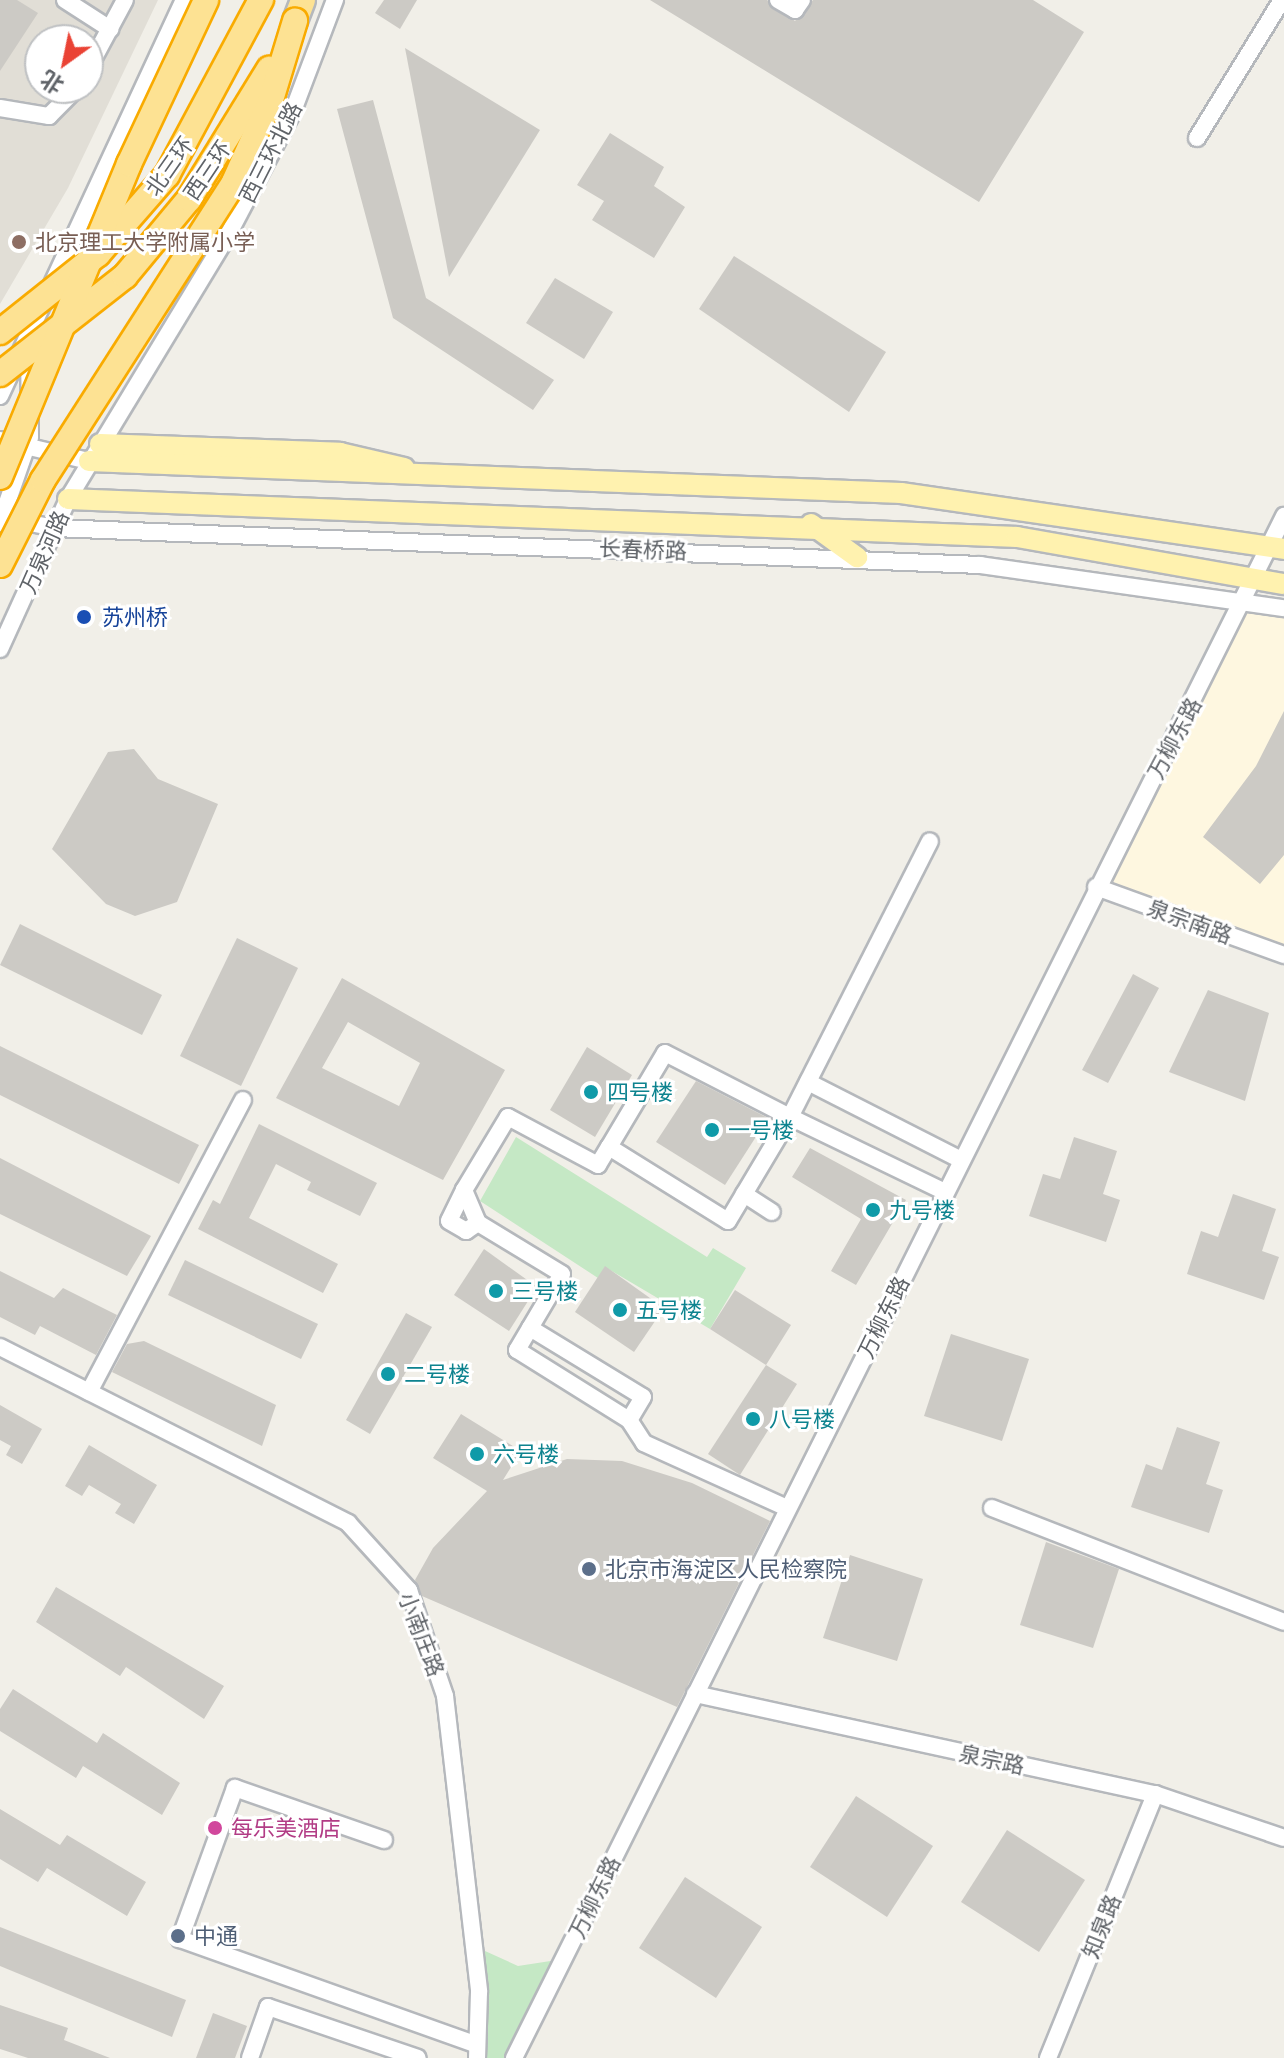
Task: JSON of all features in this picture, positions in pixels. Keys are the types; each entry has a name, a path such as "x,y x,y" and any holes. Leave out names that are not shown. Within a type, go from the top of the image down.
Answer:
{"highway":[{"path":"0,477 129,164 206,0"},
{"name":"北三环","path":"0,332 98,254 167,175 261,0"},
{"path":"0,565 43,480 234,182 271,100 299,10"},
{"name":"西三环","path":"0,373 125,276 189,199 299,10"}],"main road":[{"path":"94,452 423,475 901,493 1278,546"},
{"name":"长春桥路","path":"68,499 811,524 1017,537 1284,584"},
{"path":"811,524 857,557"}],"street":[{"path":"65,0 110,29"},
{"path":"104,40 125,0"},
{"path":"0,396 184,0"},
{"name":"西三环北路","path":"68,499 228,235 293,111 335,0"},
{"path":"778,0 799,5"},
{"path":"1197,138 1282,0"},
{"path":"0,108 49,116 61,104"},
{"path":"2,513 29,442 29,333"},
{"path":"0,373 22,349"},
{"path":"0,440 94,452"},
{"path":"2,513 68,499"},
{"name":"万泉河路","path":"0,649 68,499"},
{"name":"长春桥路","path":"2,513 55,528 857,557 980,565 1284,608"},
{"name":"万柳东路","path":"514,2058 1096,887 1256,579 1278,546 1284,516"},
{"path":"609,1147 728,1221 790,1117 930,841"},
{"name":"泉宗南路","path":"1096,887 1284,955"},
{"path":"478,1223 466,1231 449,1221 508,1117 598,1165 665,1053 945,1192"},
{"path":"808,1082 961,1160"},
{"path":"89,1392 243,1100"},
{"path":"464,1190 478,1223 562,1274 517,1350 629,1420 644,1443 787,1508"},
{"path":"744,1194 772,1212"},
{"path":"530,1328 643,1397 629,1420"},
{"name":"小南庄路","path":"0,1347 348,1523 409,1590 445,1696 479,1992 477,2052"},
{"path":"992,1508 1284,1622"},
{"name":"泉宗路","path":"695,1694 1155,1794 1284,1838"},
{"path":"384,1840 235,1788 180,1939 477,2052"},
{"name":"知泉路","path":"1048,2058 1155,1794"},
{"path":"250,2058 268,2007 418,2058"}],"shaded area":[{"path":"0,0 158,0 68,188 0,304"},
{"path":"1246,601 1284,608 1284,955 1096,887"}],"green space":[{"path":"516,1137 707,1257 713,1248 746,1268 710,1329 605,1267 598,1278 480,1201"},
{"path":"485,1951 518,1966 557,1960 505,2058 485,2058"}],"building":[{"path":"0,0 17,0 38,13 31,24 24,24 24,34 0,71"},
{"path":"384,0 417,0 400,29 375,13"},
{"path":"650,0 767,0 795,21 813,0 1033,0 1084,32 979,202"},
{"path":"405,48 540,130 449,277"},
{"path":"373,100 426,298 554,380 533,410 393,318 337,109"},
{"path":"610,133 664,167 654,186 685,207 654,258 592,220 604,201 577,185"},
{"path":"734,256 886,352 849,412 699,309"},
{"path":"555,278 613,312 584,359 526,323"},
{"path":"1284,711 1284,855 1260,884 1203,837 1256,766"},
{"path":"134,749 158,779 218,804 177,902 135,916 106,904 52,849 108,752"},
{"path":"20,924 162,995 142,1035 0,965"},
{"path":"237,938 298,968 241,1086 180,1056"},
{"path":"1133,974 1159,988 1108,1083 1082,1070"},
{"path":"342,978 505,1070 443,1180 276,1098","holes":["348,1022 420,1063 399,1106 322,1068"]},
{"path":"1208,990 1269,1013 1245,1101 1169,1072"},
{"path":"0,1046 199,1145 179,1184 0,1095"},
{"name":"四号楼","path":"587,1047 632,1075 595,1137 550,1110"},
{"name":"一号楼","path":"696,1081 768,1118 725,1185 656,1142"},
{"path":"259,1124 377,1183 360,1216 307,1190 311,1182 276,1164 249,1218 338,1264 323,1293 198,1229 213,1200 220,1204"},
{"path":"1074,1137 1117,1151 1103,1194 1120,1200 1106,1242 1029,1216 1043,1174 1060,1179"},
{"name":"九号楼","path":"810,1148 906,1200 856,1285 831,1271 861,1219 792,1177"},
{"path":"0,1158 151,1236 127,1276 0,1214"},
{"path":"1233,1194 1276,1209 1262,1251 1279,1257 1264,1300 1187,1274 1201,1231 1218,1237"},
{"name":"三号楼","path":"484,1249 537,1287 509,1331 454,1295"},
{"path":"185,1260 318,1324 301,1359 168,1295"},
{"name":"五号楼","path":"605,1266 664,1308 634,1352 575,1312"},
{"path":"0,1271 54,1298 63,1288 117,1315 96,1355 40,1326 35,1335 0,1317"},
{"path":"735,1290 791,1325 766,1365 710,1329"},
{"name":"二号楼","path":"406,1313 432,1327 370,1434 346,1420"},
{"path":"951,1334 1029,1359 1002,1441 924,1416"},
{"path":"144,1341 276,1405 262,1446 112,1372 127,1344"},
{"name":"八号楼","path":"766,1365 797,1384 740,1475 708,1454"},
{"path":"0,1405 42,1429 22,1464 6,1455 11,1446 0,1440"},
{"name":"北京市海淀区人民检察院","path":"461,1414 521,1451 503,1480 567,1459 622,1461 692,1483 770,1521 677,1707 422,1596 415,1580 433,1548 487,1491 433,1458"},
{"path":"1177,1427 1220,1442 1206,1484 1223,1490 1209,1533 1131,1507 1146,1464 1162,1470"},
{"path":"89,1445 157,1485 134,1524 115,1513 121,1504 89,1485 82,1496 65,1486"},
{"path":"1046,1542 1119,1569 1093,1648 1020,1625"},
{"path":"850,1555 923,1579 897,1661 823,1638"},
{"path":"56,1587 224,1686 204,1719 126,1667 120,1676 36,1622"},
{"path":"13,1689 97,1743 103,1733 180,1783 162,1815 83,1766 76,1778 0,1731 0,1709"},
{"path":"856,1796 933,1846 887,1917 810,1867"},
{"path":"0,1809 60,1845 67,1835 146,1882 127,1916 47,1868 38,1882 0,1859"},
{"path":"1007,1830 1085,1880 1039,1952 961,1902"},
{"path":"685,1877 762,1927 716,1998 639,1948"},
{"path":"0,1927 186,2000 172,2037 0,1966"},
{"path":"0,2005 68,2028 64,2040 110,2058 28,2058 0,2049"},
{"path":"213,2013 247,2026 235,2058 196,2058"}],"place":[{"name":"北京理工大学附属小学","path":"19,242"},
{"name":"苏州桥","path":"84,617"},
{"name":"四号楼","path":"591,1092"},
{"name":"一号楼","path":"712,1130"},
{"name":"九号楼","path":"873,1210"},
{"name":"三号楼","path":"496,1291"},
{"name":"五号楼","path":"620,1310"},
{"name":"二号楼","path":"388,1374"},
{"name":"八号楼","path":"753,1419"},
{"name":"六号楼","path":"477,1454"},
{"name":"北京市海淀区人民检察院","path":"589,1569"},
{"name":"每乐美酒店","path":"215,1828"},
{"name":"中通","path":"178,1936"}]}
